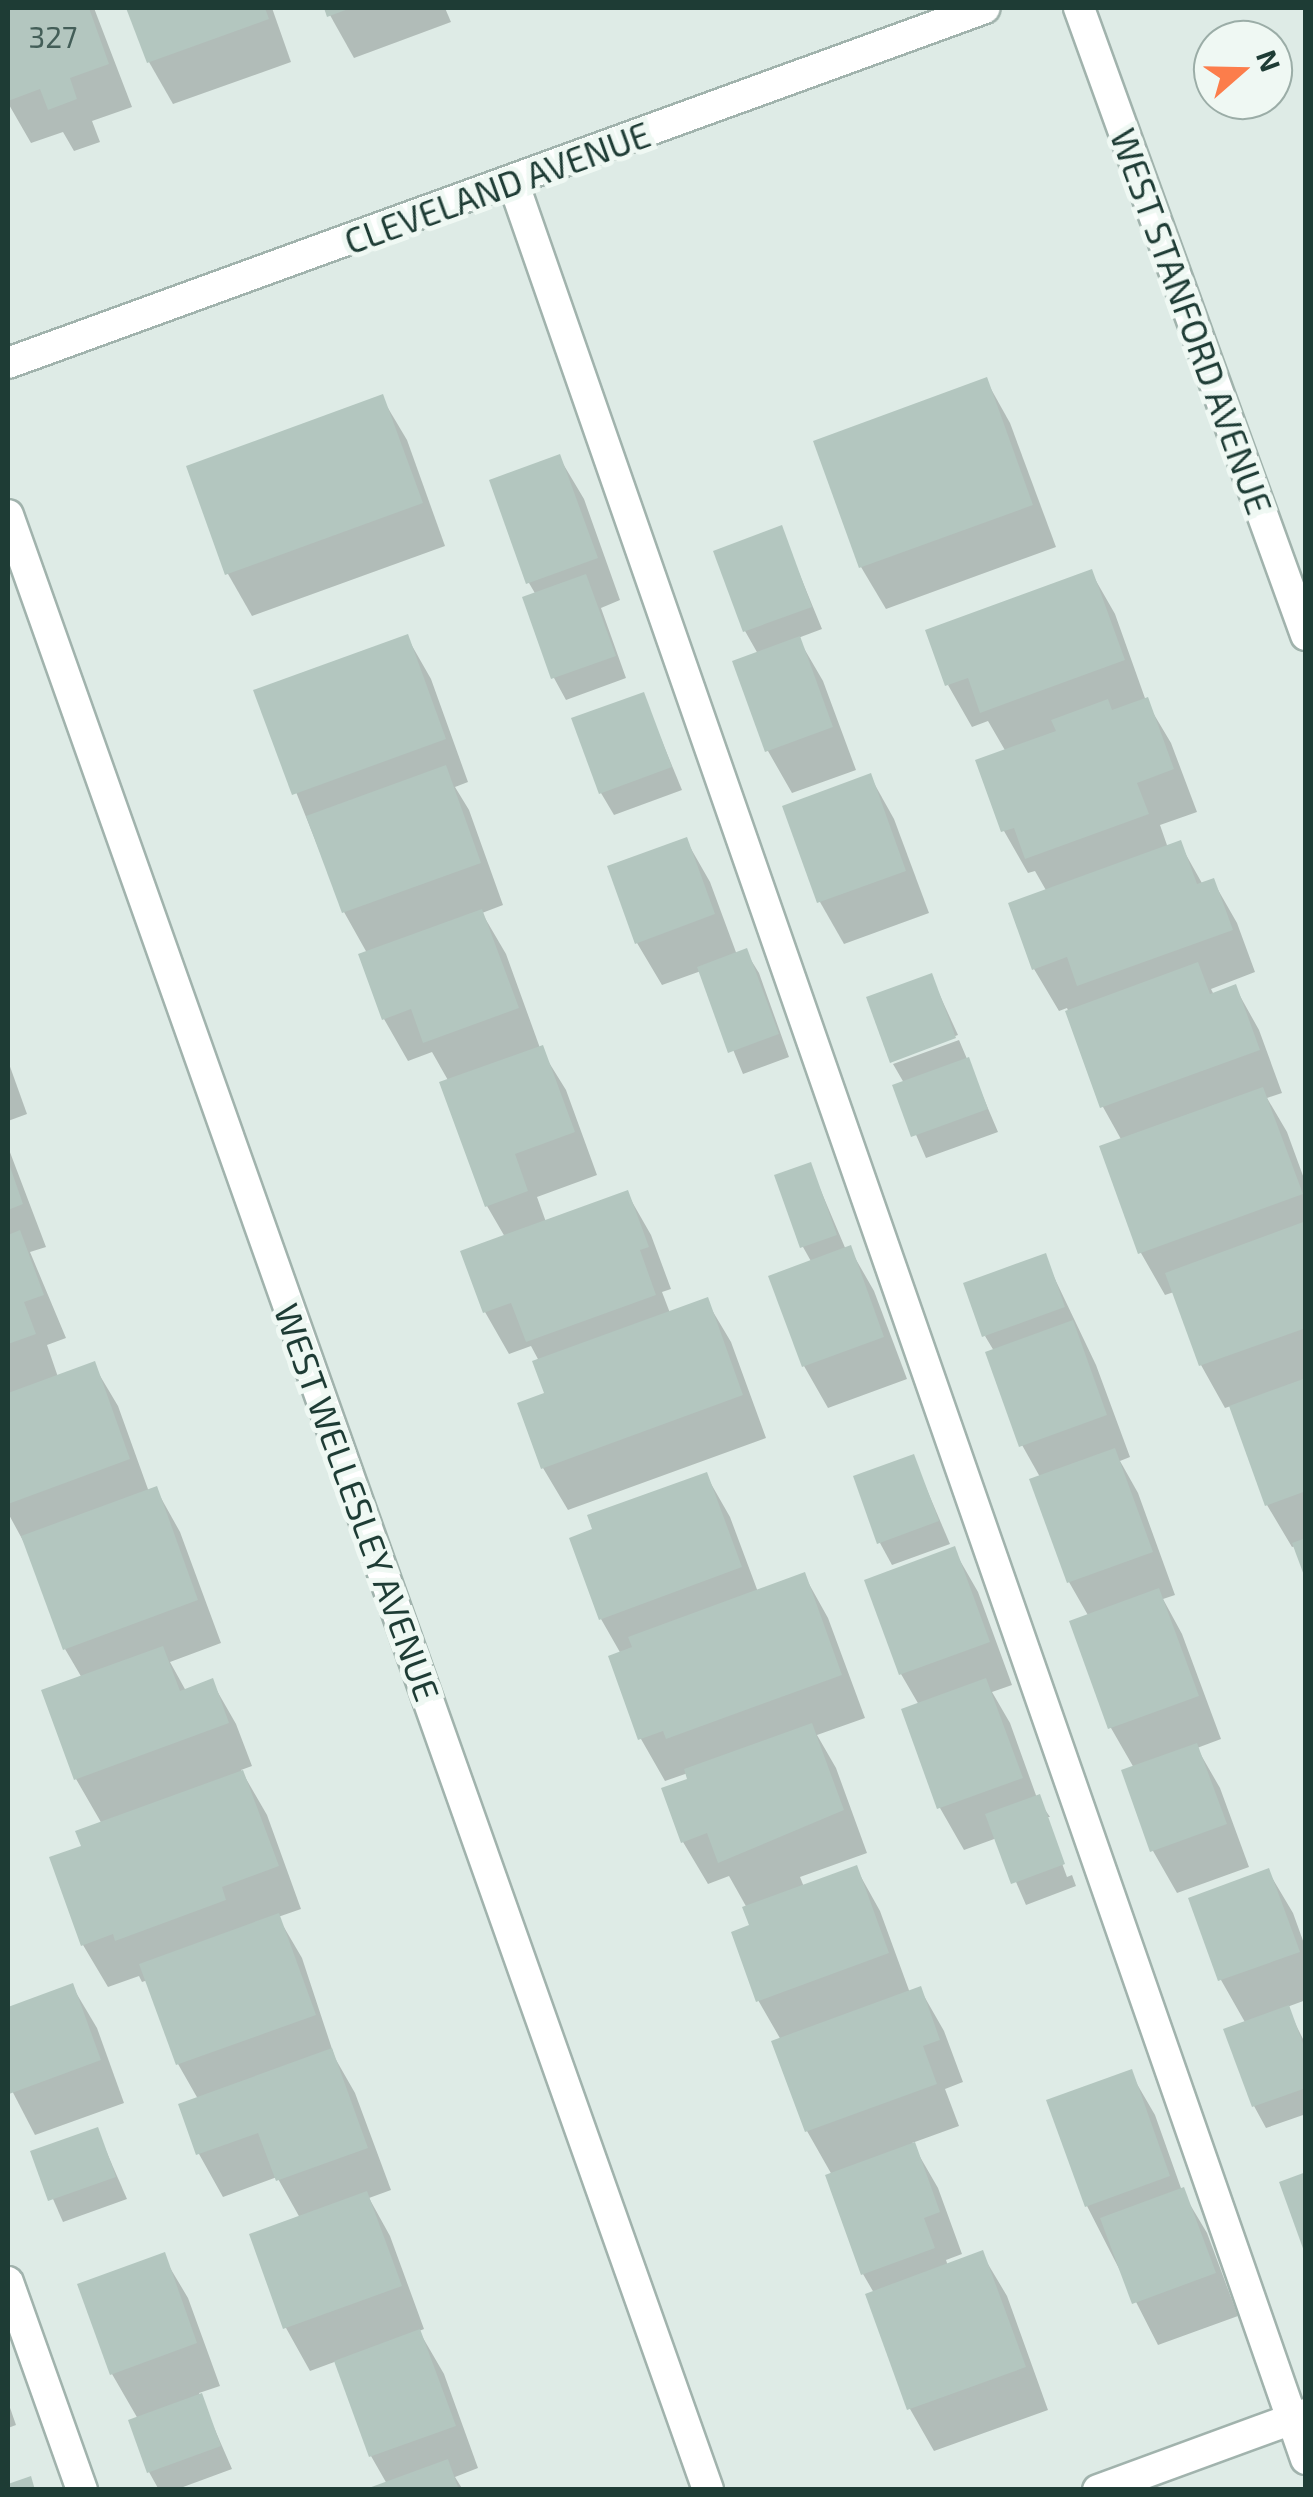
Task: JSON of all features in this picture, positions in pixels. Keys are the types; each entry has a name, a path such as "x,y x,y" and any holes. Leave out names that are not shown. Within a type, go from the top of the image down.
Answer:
{"street":[{"name":"CLEVELAND AVENUE","path":"8,363 985,8"},
{"name":"WEST STANFORD AVENUE","path":"1078,8 1306,635"},
{"path":"513,182 1298,2417 1306,2459"},
{"name":"WEST WELLESLEY AVENUE","path":"8,516 708,2490"},
{"path":"8,2282 82,2490"},
{"path":"1098,2490 1298,2417"}],"building":[{"path":"8,8 89,8 109,64 70,78 77,99 48,110 40,89 8,101"},
{"path":"126,8 265,8 269,19 147,63"},
{"path":"324,8 351,8 327,17"},
{"path":"987,377 1033,505 859,568 813,441"},
{"path":"383,394 423,503 225,575 186,466"},
{"path":"560,454 598,558 526,584 489,480"},
{"path":"782,525 812,607 743,632 713,551"},
{"path":"1092,569 1125,660 980,713 968,678 945,686 925,630"},
{"path":"586,574 616,656 551,679 522,597"},
{"path":"408,634 446,739 292,795 253,690"},
{"path":"800,636 833,727 765,752 732,661"},
{"path":"644,692 672,767 599,794 571,718"},
{"path":"1148,697 1174,769 1137,783 1149,814 1025,859 1014,828 1001,832 975,760 1056,731 1051,720 1108,699 1112,710"},
{"path":"446,765 481,863 342,913 306,816"},
{"path":"871,773 906,871 817,903 782,806"},
{"path":"687,837 715,914 635,944 607,866"},
{"path":"1181,840 1197,884 1214,878 1233,930 1077,986 1067,957 1032,970 1008,903"},
{"path":"482,909 519,1008 423,1043 411,1009 382,1020 358,954"},
{"path":"747,948 779,1034 728,1053 697,967"},
{"path":"1198,962 1210,994 1236,984 1260,1050 1100,1108 1065,1011"},
{"path":"932,973 956,1038 890,1063 866,997"},
{"path":"543,1045 575,1132 515,1154 528,1191 485,1207 439,1082"},
{"path":"969,1057 988,1109 911,1137 892,1085"},
{"path":"1263,1087 1303,1194 1138,1254 1099,1146"},
{"path":"8,1161 23,1204 8,1210"},
{"path":"811,1162 837,1235 800,1248 774,1175"},
{"path":"628,1190 649,1247 640,1250 656,1295 526,1342 511,1303 483,1313 460,1251"},
{"path":"1306,1221 1306,1328 1199,1366 1165,1273"},
{"path":"20,1230 44,1295 24,1302 36,1334 8,1344 8,1235"},
{"path":"851,1245 884,1337 802,1367 768,1276"},
{"path":"1046,1253 1065,1307 982,1337 963,1283"},
{"path":"708,1297 743,1395 541,1469 517,1403 544,1393 532,1361"},
{"path":"1073,1320 1107,1415 1019,1447 985,1352"},
{"path":"95,1361 130,1459 8,1504 8,1393"},
{"path":"1306,1378 1306,1491 1265,1506 1229,1406"},
{"path":"1115,1448 1153,1552 1067,1583 1029,1479"},
{"path":"914,1454 939,1521 877,1544 853,1476"},
{"path":"707,1472 742,1567 599,1620 569,1538 592,1529 587,1515"},
{"path":"157,1486 198,1600 63,1650 21,1536"},
{"path":"1306,1538 1306,1578 1305,1578 1292,1543"},
{"path":"955,1546 990,1642 899,1675 864,1580"},
{"path":"805,1572 842,1675 666,1739 663,1731 638,1740 608,1656 632,1647 628,1637"},
{"path":"1159,1588 1199,1696 1108,1729 1069,1621"},
{"path":"163,1646 180,1691 213,1678 229,1723 74,1780 41,1690"},
{"path":"986,1678 1023,1778 937,1809 901,1709"},
{"path":"812,1723 844,1810 718,1863 707,1833 681,1843 661,1788 687,1779 684,1769"},
{"path":"1197,1743 1227,1824 1150,1852 1121,1770"},
{"path":"243,1770 279,1866 222,1887 226,1900 115,1941 113,1934 81,1946 49,1857 81,1846 75,1831"},
{"path":"1040,1794 1065,1864 1011,1884 985,1814"},
{"path":"857,1865 889,1953 756,2002 731,1932 749,1925 742,1907"},
{"path":"1269,1868 1300,1952 1218,1981 1188,1898"},
{"path":"279,1913 316,2015 176,2065 139,1964"},
{"path":"73,1983 101,2060 9,2094 8,2007"},
{"path":"921,1986 940,2040 923,2046 937,2084 805,2132 771,2041"},
{"path":"1289,2005 1306,2052 1306,2088 1252,2107 1223,2029"},
{"path":"332,2048 368,2148 276,2181 258,2133 196,2155 178,2104"},
{"path":"1132,2069 1170,2176 1085,2207 1046,2100"},
{"path":"98,2127 116,2177 48,2201 30,2151"},
{"path":"915,2142 940,2212 924,2218 935,2248 861,2275 825,2175"},
{"path":"1306,2172 1306,2254 1305,2254 1279,2182"},
{"path":"1184,2187 1216,2273 1132,2304 1100,2218"},
{"path":"367,2191 402,2286 283,2329 249,2234"},
{"path":"983,2250 1026,2367 907,2410 865,2294"},
{"path":"165,2252 197,2343 110,2375 77,2284"},
{"path":"420,2329 456,2426 369,2457 334,2361"},
{"path":"202,2393 221,2446 147,2473 128,2420"},
{"path":"448,2459 459,2490 366,2490 366,2489"},
{"path":"31,2476 35,2490 8,2490 8,2484"}]}
